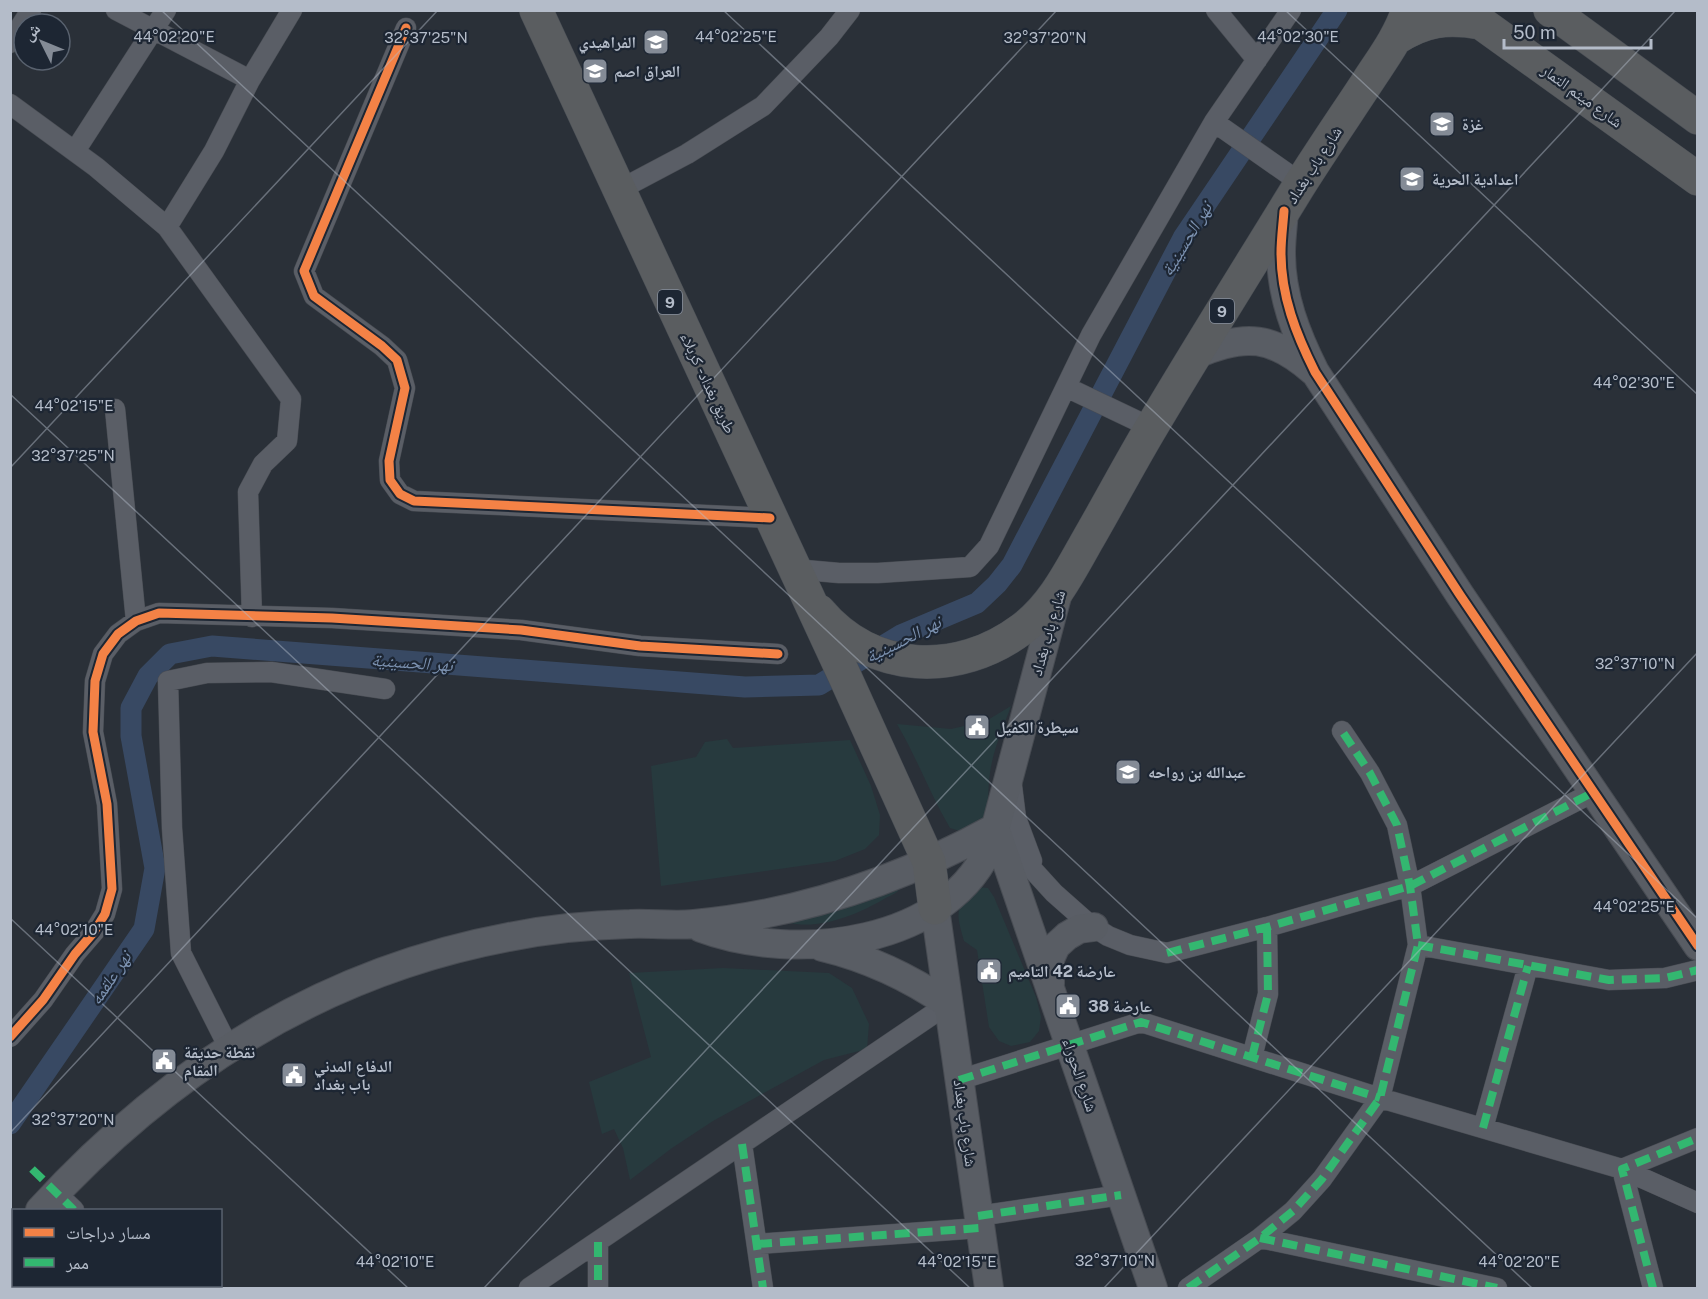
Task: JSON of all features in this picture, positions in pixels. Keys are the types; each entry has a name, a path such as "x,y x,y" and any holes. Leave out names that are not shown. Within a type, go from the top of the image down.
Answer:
{"highway":[{"name":"طريق بغداد - كربلاء","path":"536,10 770,518 810,598 929,862 935,908"},
{"path":"1550,10 1698,118"},
{"name":"شارع ميثم التمار","path":"1402,25 1411,29 1428,22 1462,20 1481,23 1698,179"},
{"name":"شارع باب بغداد","path":"1059,589 1152,428 1284,211 1289,176 1402,25"},
{"name":"9","path":"810,598 858,644 890,658 912,662 933,662 950,661 982,652 1004,641 1025,627 1043,610 1059,589"}],"street":[{"path":"10,43 31,10"},
{"path":"116,10 250,80"},
{"path":"75,151 166,10"},
{"path":"167,227 214,151 250,80 292,10"},
{"path":"619,190 687,154 764,106 829,37 850,10"},
{"path":"1216,10 1257,60"},
{"path":"810,598 839,573 970,567 989,546 1090,335 1214,122 1291,10"},
{"path":"406,28 304,271 314,296 382,346 397,360 405,388 389,461 390,480 400,494 414,501 770,518"},
{"path":"10,104 75,151 167,227 291,399 287,441 263,464 248,492 252,617"},
{"path":"1214,122 1289,176"},
{"path":"1284,211 1281,253 1285,294 1296,334 1315,372 1592,793 1698,946"},
{"path":"1197,354 1221,343 1246,340 1272,344 1295,355 1315,372"},
{"path":"1066,387 1152,428"},
{"path":"115,409 136,621"},
{"name":"شارع باب بغداد","path":"989,1288 935,908 956,894 974,875 987,853 1059,589"},
{"path":"10,1037 43,1000 105,914 112,889 107,804 93,732 95,681 103,654 118,634 136,621 159,613 332,618 509,630 640,646 778,654"},
{"path":"229,1048 181,953 172,828 168,681 207,673 271,672 385,689"},
{"path":"1188,1288 1260,1238 1293,1211 1322,1179 1380,1098 1418,945 1410,886 1397,825 1370,772 1342,731"},
{"path":"1012,767 1013,801 1021,834 1035,865 1054,893"},
{"path":"57,1205 111,1139 186,1077 229,1048 281,1017 336,990 392,968 450,950 510,936 570,928 630,924 691,924 746,918 800,907 854,891 929,862 995,828 1070,910 1094,927 1130,945 1167,952 1268,927 1410,886 1592,793"},
{"name":"شارع الحوراء","path":"995,828 1153,1288"},
{"path":"691,924 764,944 814,945 877,933 935,908"},
{"path":"1050,989 1050,958 1056,946 1079,929 1094,927"},
{"path":"1252,1058 1268,994 1268,927"},
{"path":"529,1288 948,1004 924,987 871,962 814,945"},
{"path":"1418,945 1609,980 1665,978 1698,970"},
{"path":"1483,1128 1528,966"},
{"path":"959,1080 1141,1022 1380,1098 1622,1169 1698,1203"},
{"path":"1622,1169 1698,1138"},
{"path":"742,1144 763,1288"},
{"path":"1622,1169 1653,1288"},
{"path":"757,1245 979,1222 1121,1195"},
{"path":"1260,1238 1497,1288"},
{"path":"598,1242 598,1288"}],"green space":[{"path":"1011,706 993,756 982,828 966,833 950,828 897,724 951,729 986,721"},
{"path":"727,739 733,748 850,740 871,786 880,815 879,835 865,849 835,861 661,886 651,766 696,757 705,742"},
{"path":"902,885 897,892 850,916 824,923 786,922"},
{"path":"977,887 988,888 994,897 1036,997 1041,1017 1039,1031 1030,1042 1011,1046 999,1041 989,1027 977,950 964,941 959,923 961,906"},
{"path":"723,968 829,973 852,988 869,1024 867,1049 824,1060 713,1121 630,1180 623,1148 614,1129 602,1134 589,1082 651,1057 629,973"}],"waterway":[{"name":"نهر الحسينية","path":"10,1124 144,929 155,868 131,736 131,708 148,676 170,654 212,646 745,687 819,685 901,635 977,603 997,584 1012,565 1183,238 1337,10"}],"marked path":[{"path":"1188,1288 1260,1238 1293,1211 1322,1179 1380,1098 1418,945 1410,886 1397,825 1370,773 1342,731"},
{"path":"1167,953 1410,886 1592,793"},
{"path":"1252,1057 1268,994 1267,927"},
{"path":"1418,945 1609,980 1665,978 1698,970"},
{"path":"1483,1128 1528,966"},
{"path":"959,1080 1141,1022 1380,1098"},
{"path":"1653,1288 1622,1169 1698,1138"},
{"path":"742,1144 763,1288"},
{"path":"32,1169 73,1209"},
{"path":"978,1216 1121,1195"},
{"path":"757,1244 980,1228"},
{"path":"1260,1238 1497,1288"},
{"path":"598,1242 598,1288"}],"cycle path":[{"path":"406,28 304,271 314,296 382,346 397,360 405,388 389,461 390,480 400,494 414,501 770,518"},
{"path":"1284,211 1281,253 1287,300 1296,329 1315,372 1460,595 1698,946"},
{"path":"10,1037 43,1000 105,914 112,889 107,804 93,732 95,681 103,654 118,634 136,621 159,613 332,618 521,630 640,646 778,654"}],"place":[{"name":"الفراهيدي","path":"656,42"},
{"name":"العراق اصم","path":"595,71"},
{"name":"غزة","path":"1442,124"},
{"name":"اعدادية الحرية","path":"1412,179"},
{"name":"سيطرة الكفيل","path":"977,727"},
{"name":"عبدالله بن رواحه","path":"1128,772"},
{"name":"عارضة 42 التاميم","path":"989,971"},
{"name":"عارضة 38","path":"1068,1006"},
{"name":"نقطة حديقة المقام","path":"164,1061"},
{"name":"الدفاع المدني باب بغداد","path":"294,1075"}],"water label":[{"name":"نهر علقمه","path":"110,978"}]}
